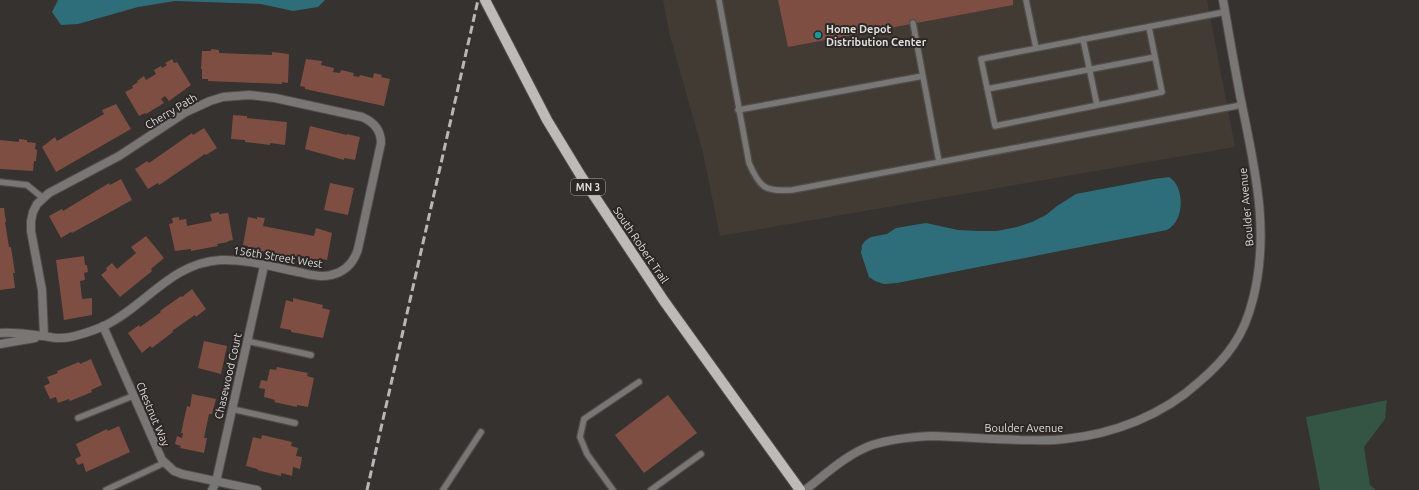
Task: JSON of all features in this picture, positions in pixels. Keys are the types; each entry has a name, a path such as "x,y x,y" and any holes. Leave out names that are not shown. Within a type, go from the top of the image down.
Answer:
{"main road":[{"name":"South Robert Trail","path":"485,0 547,120 581,176 664,300 800,490"}],"street":[{"name":"Boulder Avenue","path":"805,490 857,452 889,441 931,436 1043,441 1066,439 1110,430 1147,417 1168,407 1188,393 1222,359 1234,344 1244,326 1251,308 1258,281 1262,241 1260,211 1254,167 1223,0"},
{"name":"Cherry Path","path":"44,336 42,290 31,231 33,212 37,204 49,193 119,156 197,106 223,97 249,95 276,98 362,117 371,122 378,129 382,143 356,256 348,266 337,273"},
{"name":"156th Street West","path":"0,333 10,332 57,338 69,337 104,326 130,310 169,278 199,264 221,260 243,262 318,276 337,273"},
{"name":"Chasewood Court","path":"212,490 216,482 264,266"},
{"name":"Chestnut Way","path":"104,326 157,453 164,463 174,471 182,474 257,490"},
{"name":"156th Street West","path":"0,344 44,336"}],"lane":[{"path":"719,0 748,163 754,175 761,184 767,189 776,191 792,190 1242,105"},
{"path":"1026,0 1036,48"},
{"path":"1149,27 1162,92 995,126 981,59 1225,12"},
{"path":"913,23 939,162"},
{"path":"1083,39 1097,105"},
{"path":"987,89 1155,57"},
{"path":"738,110 923,76"},
{"path":"0,182 27,184 43,198"},
{"path":"247,341 311,355"},
{"path":"613,490 587,454 580,437 584,419 639,382"},
{"path":"78,418 133,396"},
{"path":"232,409 295,423"},
{"path":"443,490 480,432"},
{"path":"651,490 701,454"},
{"path":"106,490 164,463"}],"shaded area":[{"path":"663,0 1207,0 1235,147 720,236 703,153 670,36"}],"green space":[{"path":"1387,400 1385,419 1364,447 1370,485 1376,490 1320,490 1306,417"}],"water":[{"path":"58,0 325,0 318,7 293,11 261,4 175,1 138,7 78,24 61,25 52,12"},
{"path":"1169,177 1174,181 1178,188 1181,204 1177,219 1173,226 1167,230 897,283 884,284 869,277 861,253 862,245 866,240 871,237 887,234 896,228 926,223 958,230 997,231 1032,222 1046,215 1076,194"}],"building":[{"name":"Home Depot Distribution Center","path":"778,0 1013,0 1013,5 788,47"},
{"path":"211,49 219,50 219,53 272,55 272,52 289,54 288,83 208,81 208,79 202,79 202,51 211,51"},
{"path":"172,59 174,63 177,62 191,85 169,101 165,96 161,99 164,103 146,114 145,113 139,116 125,92 133,88 132,86 144,76 146,80 156,74 154,70 161,66 162,68 167,65 165,63"},
{"path":"306,59 322,61 321,65 334,68 333,72 340,73 341,70 354,73 353,76 359,77 360,75 373,78 374,73 382,75 381,77 390,79 384,106 305,89 305,87 300,86"},
{"path":"116,104 131,129 56,172 42,147 55,137 57,141 104,114 102,110"},
{"path":"233,115 287,122 285,145 270,143 270,145 231,139"},
{"path":"310,126 360,137 355,160 344,158 344,160 305,149"},
{"path":"204,128 217,148 206,155 205,154 159,185 158,183 148,189 135,169 147,161 149,163 192,133 193,135"},
{"path":"19,139 36,143 36,161 34,161 33,171 0,169 0,140 19,142"},
{"path":"121,179 132,200 61,238 49,216 62,209 63,211 109,183 110,185"},
{"path":"330,183 354,188 348,215 324,210"},
{"path":"0,208 4,208 9,247 11,247 15,273 13,273 15,288 0,290"},
{"path":"219,212 219,214 228,213 233,240 217,244 218,246 191,251 191,249 175,251 169,224 173,223 172,218 179,217 179,220 186,219 187,226 212,221 210,214"},
{"path":"248,217 257,219 257,217 265,218 263,226 314,236 316,228 332,233 327,260 322,259 322,261 313,259 313,261 259,251 260,249 243,245"},
{"path":"146,236 164,258 151,269 152,271 120,297 101,275 112,263 117,269 136,253 131,247"},
{"path":"84,256 85,265 87,265 88,272 84,273 85,280 80,281 82,299 92,298 92,315 64,320 56,260"},
{"path":"192,289 206,309 196,317 195,315 172,331 173,332 152,348 150,346 142,353 128,333 139,325 140,327"},
{"path":"293,298 323,305 322,308 330,310 323,338 291,332 291,330 280,328 286,300 293,302"},
{"path":"204,341 227,346 221,374 198,368"},
{"path":"91,359 102,385 91,390 92,392 70,401 69,399 58,403 56,397 50,399 44,386 50,383 47,377 79,362 80,364"},
{"path":"277,367 308,373 307,376 314,378 308,407 297,405 297,407 274,402 275,400 264,397 265,389 259,388 261,380 267,381 270,369 276,370"},
{"path":"192,394 216,399 212,414 209,414 204,438 207,438 204,453 180,448 181,446 175,444 177,436 182,438 183,433 181,433 187,406 190,407"},
{"path":"668,395 697,433 644,473 615,435"},
{"path":"119,426 130,452 86,472 83,463 78,465 75,459 81,456 76,444 107,429 108,431"},
{"path":"262,435 292,442 291,446 298,448 296,456 302,457 300,469 293,467 292,476 281,473 281,476 246,466 253,437 261,439"}],"railway":[{"path":"367,490 478,0"}],"place":[{"name":"Home Depot Distribution Center","path":"818,35"}]}
